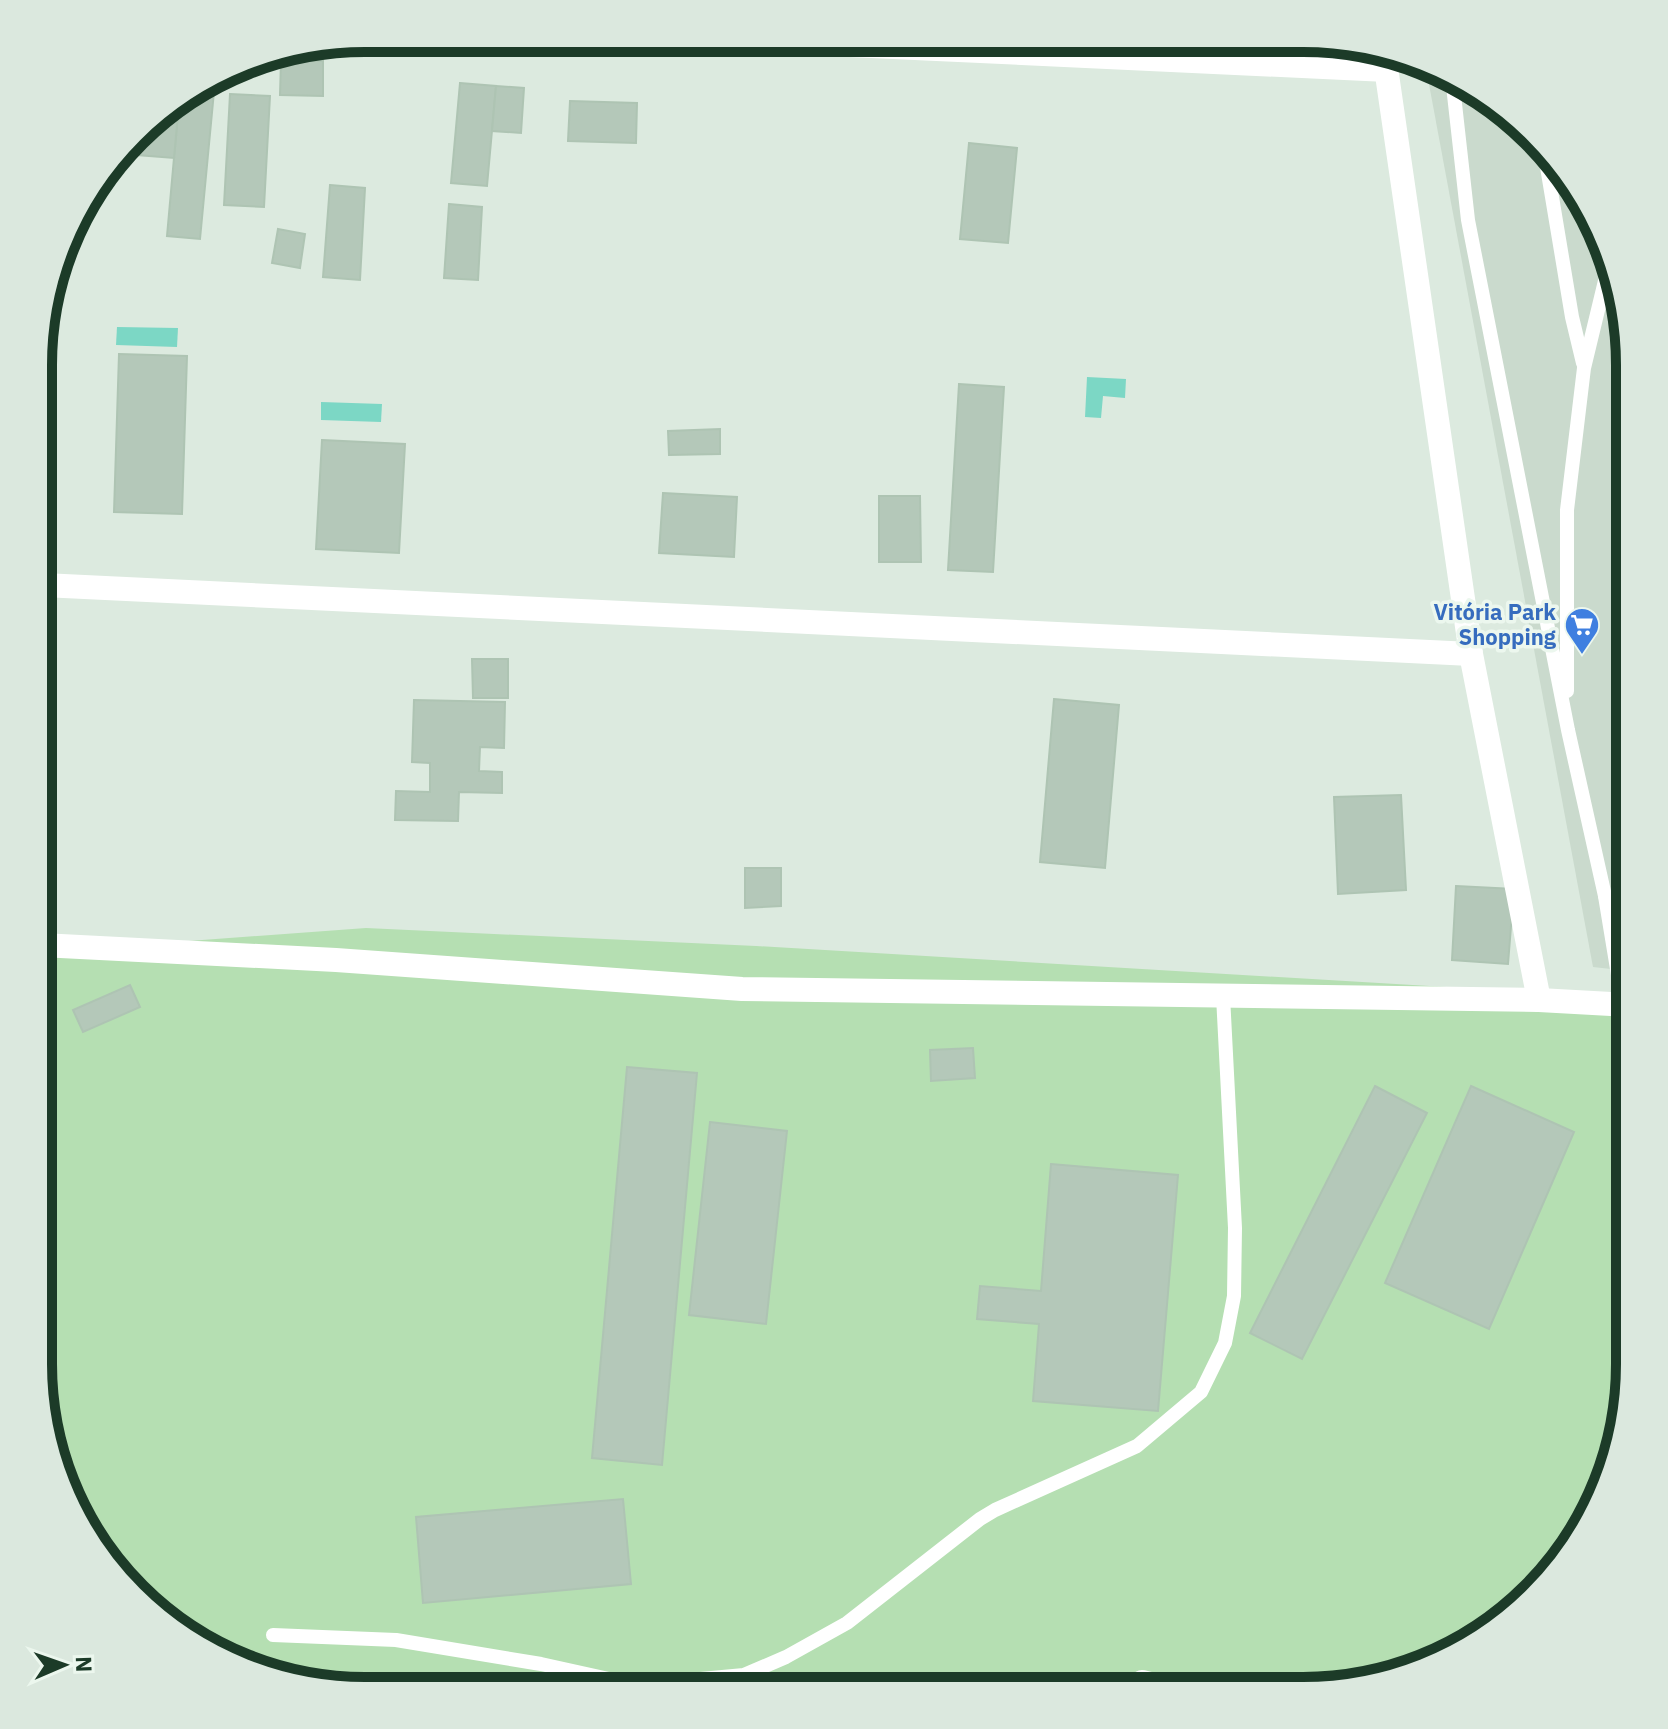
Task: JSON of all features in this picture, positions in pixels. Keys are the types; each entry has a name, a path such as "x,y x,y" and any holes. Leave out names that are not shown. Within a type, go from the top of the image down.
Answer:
{"street":[{"path":"1096,52 1379,62"},
{"path":"1385,63 1471,654 1539,1000"},
{"path":"52,585 1471,654"},
{"path":"52,946 336,960 742,989 1539,1000 1616,1004"}],"lane":[{"path":"1453,90 1468,220 1568,730 1616,953"},
{"path":"1547,170 1572,317 1584,368"},
{"path":"1568,730 1567,510 1584,368 1605,283"},
{"path":"1605,896 1616,904"},
{"path":"722,1677 744,1675 786,1657 847,1623 980,1519 1137,1446 1201,1392 1225,1343 1234,1296 1235,1228 1223,996"},
{"path":"273,1635 396,1640 600,1677"}],"shaded area":[{"name":"Vitória Park Shopping","path":"1428,78 1460,94 1494,117 1551,174 1584,226 1610,304 1616,365 1616,970 1593,967"}],"green space":[{"path":"366,928 756,946 1616,997 1616,1364 1610,1425 1599,1465 1584,1503 1551,1555 1494,1612 1460,1635 1423,1653 1384,1666 1344,1674 1303,1677 365,1677 304,1671 264,1660 208,1635 174,1612 144,1585 117,1555 94,1521 76,1484 63,1445 55,1405 52,1364 52,951"}],"water":[{"path":"117,327 178,328 177,347 116,345"},
{"path":"1087,377 1126,379 1125,398 1103,396 1101,418 1085,417"},
{"path":"321,402 382,404 381,422 321,420"}],"building":[{"path":"323,55 323,61 295,60"},
{"path":"295,60 323,61 323,96 280,95 281,64"},
{"path":"460,83 496,86 487,186 451,183"},
{"path":"496,86 524,88 521,133 492,131"},
{"path":"214,91 200,239 167,236 178,114"},
{"path":"230,94 270,96 264,207 224,205"},
{"path":"570,101 637,103 636,143 568,141"},
{"path":"178,114 174,158 137,155 144,144"},
{"path":"969,143 1017,148 1008,243 960,239"},
{"path":"330,185 365,188 360,280 323,277"},
{"path":"449,204 482,207 478,280 444,278"},
{"path":"278,229 305,234 300,268 272,263"},
{"path":"119,354 187,356 182,514 114,512"},
{"path":"959,384 1004,387 993,572 948,570"},
{"path":"720,429 720,454 669,455 668,431"},
{"path":"322,440 405,444 399,553 316,549"},
{"path":"663,493 737,497 734,557 659,553"},
{"path":"879,496 920,496 921,562 879,562"},
{"path":"472,659 508,659 508,698 473,698"},
{"path":"1054,699 1119,705 1105,868 1040,862"},
{"path":"414,700 505,702 504,748 480,747 479,771 502,772 502,793 459,792 458,821 395,820 396,791 430,792 430,763 412,762"},
{"path":"1401,795 1406,890 1338,894 1334,797"},
{"path":"745,868 781,868 781,906 745,908"},
{"path":"1456,886 1514,889 1508,964 1452,960"},
{"path":"130,985 140,1007 83,1032 73,1010"},
{"path":"973,1048 975,1078 931,1081 930,1050"},
{"path":"627,1067 697,1073 662,1465 592,1458"},
{"path":"1375,1086 1427,1113 1302,1359 1250,1333"},
{"path":"1471,1086 1574,1132 1489,1329 1385,1283"},
{"path":"710,1122 787,1131 766,1324 689,1315"},
{"path":"1051,1164 1178,1175 1158,1411 1033,1401 1039,1324 977,1319 980,1286 1041,1291"},
{"path":"623,1499 631,1584 423,1603 416,1517"}],"place":[{"name":"Vitória Park Shopping","path":"1582,656"}]}
